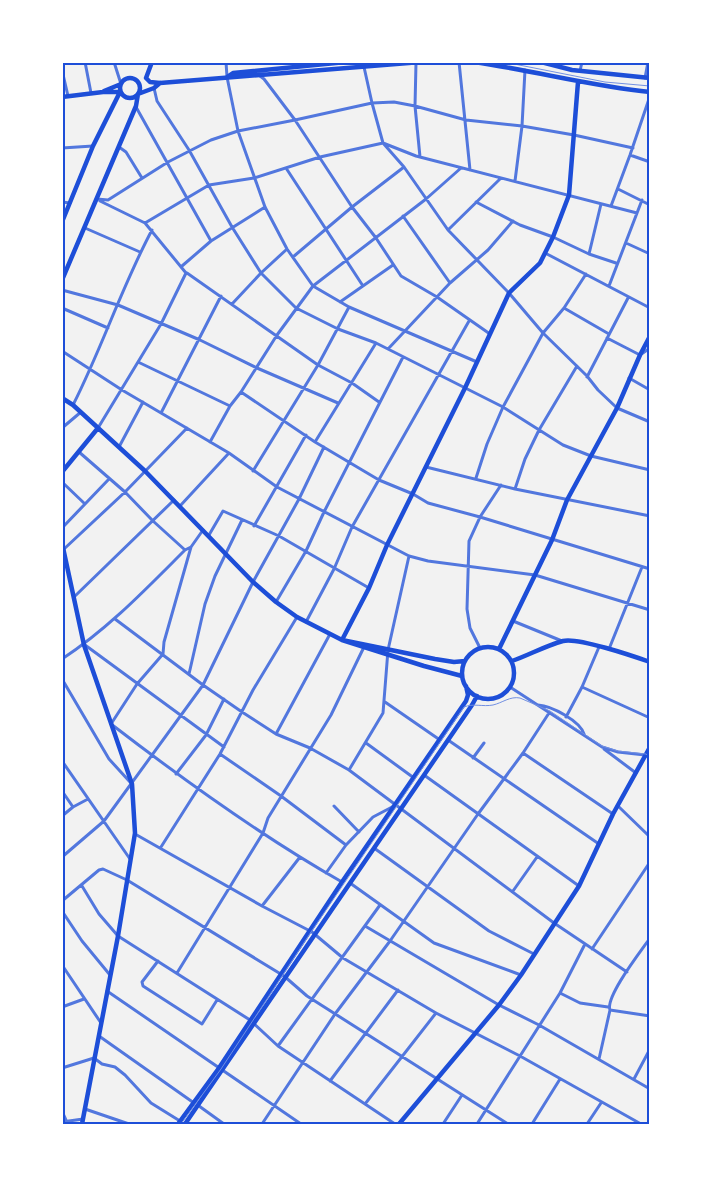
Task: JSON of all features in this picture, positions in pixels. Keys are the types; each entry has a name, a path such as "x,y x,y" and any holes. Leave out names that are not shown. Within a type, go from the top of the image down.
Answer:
{"main road":[{"path":"62,280 98,199 136,106 142,81 152,62"},
{"path":"227,77 233,73 346,62"},
{"path":"103,92 129,79 160,84 420,62"},
{"path":"472,62 525,70 578,82 650,92"},
{"path":"540,62 580,71 647,78"},
{"path":"342,640 369,588 387,545 465,388 509,294 540,263 553,237 569,195 578,82"},
{"path":"62,222 94,146 120,92 121,84"},
{"path":"65,96 120,92 128,98 160,84"},
{"path":"499,648 552,540 568,500 617,408 629,378 650,336"},
{"path":"62,398 73,405 145,471 253,582 297,617 342,640 364,647 454,662 465,661"},
{"path":"62,472 98,428"},
{"path":"62,543 84,645 132,784 134,833 118,936 82,1122"},
{"path":"512,661 570,639 650,662"},
{"path":"342,640 388,652 462,676"},
{"path":"283,976 309,931 466,702 468,695 462,676 465,661 474,651 480,648 493,647 499,648 512,661 514,674 510,687 497,697 488,699 477,696 466,686"},
{"path":"181,1123 198,1106 283,976 315,934 477,696"},
{"path":"399,1124 499,1005 534,954 579,886 613,814 647,757 650,747"},
{"path":"181,1123 221,1069"}],"street":[{"path":"85,62 91,93"},
{"path":"114,62 121,84"},
{"path":"226,62 227,77 238,130 265,207 287,249 313,286 349,307 477,362"},
{"path":"459,62 470,170"},
{"path":"580,71 582,62"},
{"path":"647,78 648,62"},
{"path":"416,63 415,106 420,157"},
{"path":"364,67 383,142 404,167 448,230 477,259 543,333 617,408 650,422"},
{"path":"62,70 65,96"},
{"path":"514,181 522,126 525,70"},
{"path":"260,76 295,120 352,207 376,238 401,276 437,297 490,334"},
{"path":"154,88 157,101 190,150 232,227 261,273 296,308 338,329 376,343 503,407 564,445 591,456 650,470"},
{"path":"611,206 650,96"},
{"path":"98,199 108,200 190,150 210,140 238,130 372,103 394,102 466,120 522,126 633,148"},
{"path":"136,106 211,241"},
{"path":"145,223 209,185 254,178 320,157 383,142 420,157 637,213"},
{"path":"62,148 94,146"},
{"path":"118,148 126,152 142,178"},
{"path":"630,155 650,162"},
{"path":"293,257 352,207 404,167"},
{"path":"286,168 363,286"},
{"path":"210,442 230,406 257,368 277,335 313,286 426,199 462,168"},
{"path":"448,230 500,178"},
{"path":"618,188 650,204"},
{"path":"98,199 145,223 186,273 318,365 352,383 379,402"},
{"path":"609,286 616,263 626,243 642,200"},
{"path":"62,202 71,203"},
{"path":"476,202 513,221 589,254 616,263"},
{"path":"589,254 601,204"},
{"path":"182,266 211,241 265,207"},
{"path":"403,216 450,283"},
{"path":"388,349 450,283 488,250 513,221"},
{"path":"85,228 140,252"},
{"path":"73,405 92,369 140,252 152,230"},
{"path":"626,243 650,254"},
{"path":"232,304 287,249"},
{"path":"546,253 650,308"},
{"path":"340,302 393,265"},
{"path":"98,428 161,324 186,273"},
{"path":"476,478 486,444 503,407 543,333 564,308 586,274"},
{"path":"62,290 118,305 338,403"},
{"path":"161,413 221,296"},
{"path":"586,377 628,298"},
{"path":"253,471 318,365 349,307"},
{"path":"62,308 108,328"},
{"path":"564,308 609,334"},
{"path":"306,622 334,569 352,527 469,320"},
{"path":"607,338 640,355 650,348"},
{"path":"315,442 376,343"},
{"path":"62,352 229,453 277,487 409,556 428,561 535,575 650,610"},
{"path":"276,602 306,551 403,357"},
{"path":"138,362 230,406"},
{"path":"516,489 525,459 538,430 577,366"},
{"path":"629,378 650,390"},
{"path":"241,392 315,442 379,480 413,494 428,503 650,569"},
{"path":"119,447 143,402"},
{"path":"62,428 80,412"},
{"path":"64,550 125,492 187,428"},
{"path":"254,526 306,435"},
{"path":"62,857 104,821 204,685 253,582 299,498 324,447"},
{"path":"79,452 125,492 153,522 185,550"},
{"path":"180,506 229,453"},
{"path":"425,467 516,489 650,516"},
{"path":"62,528 109,479"},
{"path":"62,482 86,504"},
{"path":"480,648 470,628 467,609 469,541 480,517 501,485"},
{"path":"74,597 174,500"},
{"path":"209,535 224,511 279,536 369,588"},
{"path":"189,674 205,604 215,576 242,520"},
{"path":"203,529 191,547 164,642 163,654 137,684 111,724 176,774 263,833 342,882"},
{"path":"62,659 84,645 115,618 185,550 191,547"},
{"path":"349,770 383,713 388,652 409,556"},
{"path":"609,649 642,567"},
{"path":"160,848 220,754 253,690 297,617"},
{"path":"115,618 242,712 276,734 310,748 349,770 554,923 627,972"},
{"path":"513,621 562,641"},
{"path":"276,734 330,634"},
{"path":"84,645 224,747"},
{"path":"177,973 263,833 268,818 331,715 364,647"},
{"path":"566,717 582,687 599,647"},
{"path":"62,679 109,759 132,784"},
{"path":"510,687 602,747 636,773"},
{"path":"582,687 650,718"},
{"path":"176,774 206,735 224,699"},
{"path":"384,701 440,740"},
{"path":"538,705 552,707 580,726 584,735"},
{"path":"262,1124 335,1014 523,753 549,712"},
{"path":"448,740 599,844"},
{"path":"366,743 414,778"},
{"path":"473,758 484,743"},
{"path":"602,747 647,757"},
{"path":"523,753 613,814"},
{"path":"220,754 281,796 346,845"},
{"path":"62,761 131,860"},
{"path":"424,775 579,886"},
{"path":"62,791 73,807"},
{"path":"62,816 73,807 88,799"},
{"path":"326,873 346,845 373,817 396,805"},
{"path":"334,806 359,832"},
{"path":"618,806 650,837"},
{"path":"134,833 315,934 343,958 436,1012 520,1056 641,1124"},
{"path":"374,847 489,931 534,954"},
{"path":"262,906 300,857"},
{"path":"513,891 537,857"},
{"path":"592,950 650,862"},
{"path":"62,901 82,886 95,873 103,869 128,880 283,976 312,999 508,1124"},
{"path":"350,883 434,943 520,975"},
{"path":"82,886 99,914 118,936 252,1022 278,1046 303,1064 395,1124"},
{"path":"278,1046 380,905"},
{"path":"62,911 82,941 110,974"},
{"path":"365,926 499,1005 539,1025 650,1089"},
{"path":"599,1059 612,994 650,938"},
{"path":"476,1124 560,993 585,944"},
{"path":"158,961 142,982 143,986 202,1024 217,1000"},
{"path":"62,965 101,1023"},
{"path":"330,1081 398,990"},
{"path":"107,991 301,1124"},
{"path":"560,993 580,1003 650,1016"},
{"path":"62,1007 84,1000"},
{"path":"365,1104 436,1012"},
{"path":"98,1036 194,1103"},
{"path":"634,1079 650,1049"},
{"path":"62,1068 94,1058 102,1064 115,1067 151,1103 181,1123"},
{"path":"532,1124 560,1079"},
{"path":"443,1124 462,1095"},
{"path":"587,1124 601,1103"},
{"path":"198,1106 224,1124"},
{"path":"85,1109 128,1124"},
{"path":"62,1111 64,1121 82,1122"}],"tram line":[{"path":"504,62 605,82 650,86"},
{"path":"181,1124 221,1069 311,932 464,707 471,705 493,705 509,699 520,698 550,711 602,746 618,751 646,754 650,757"}]}
